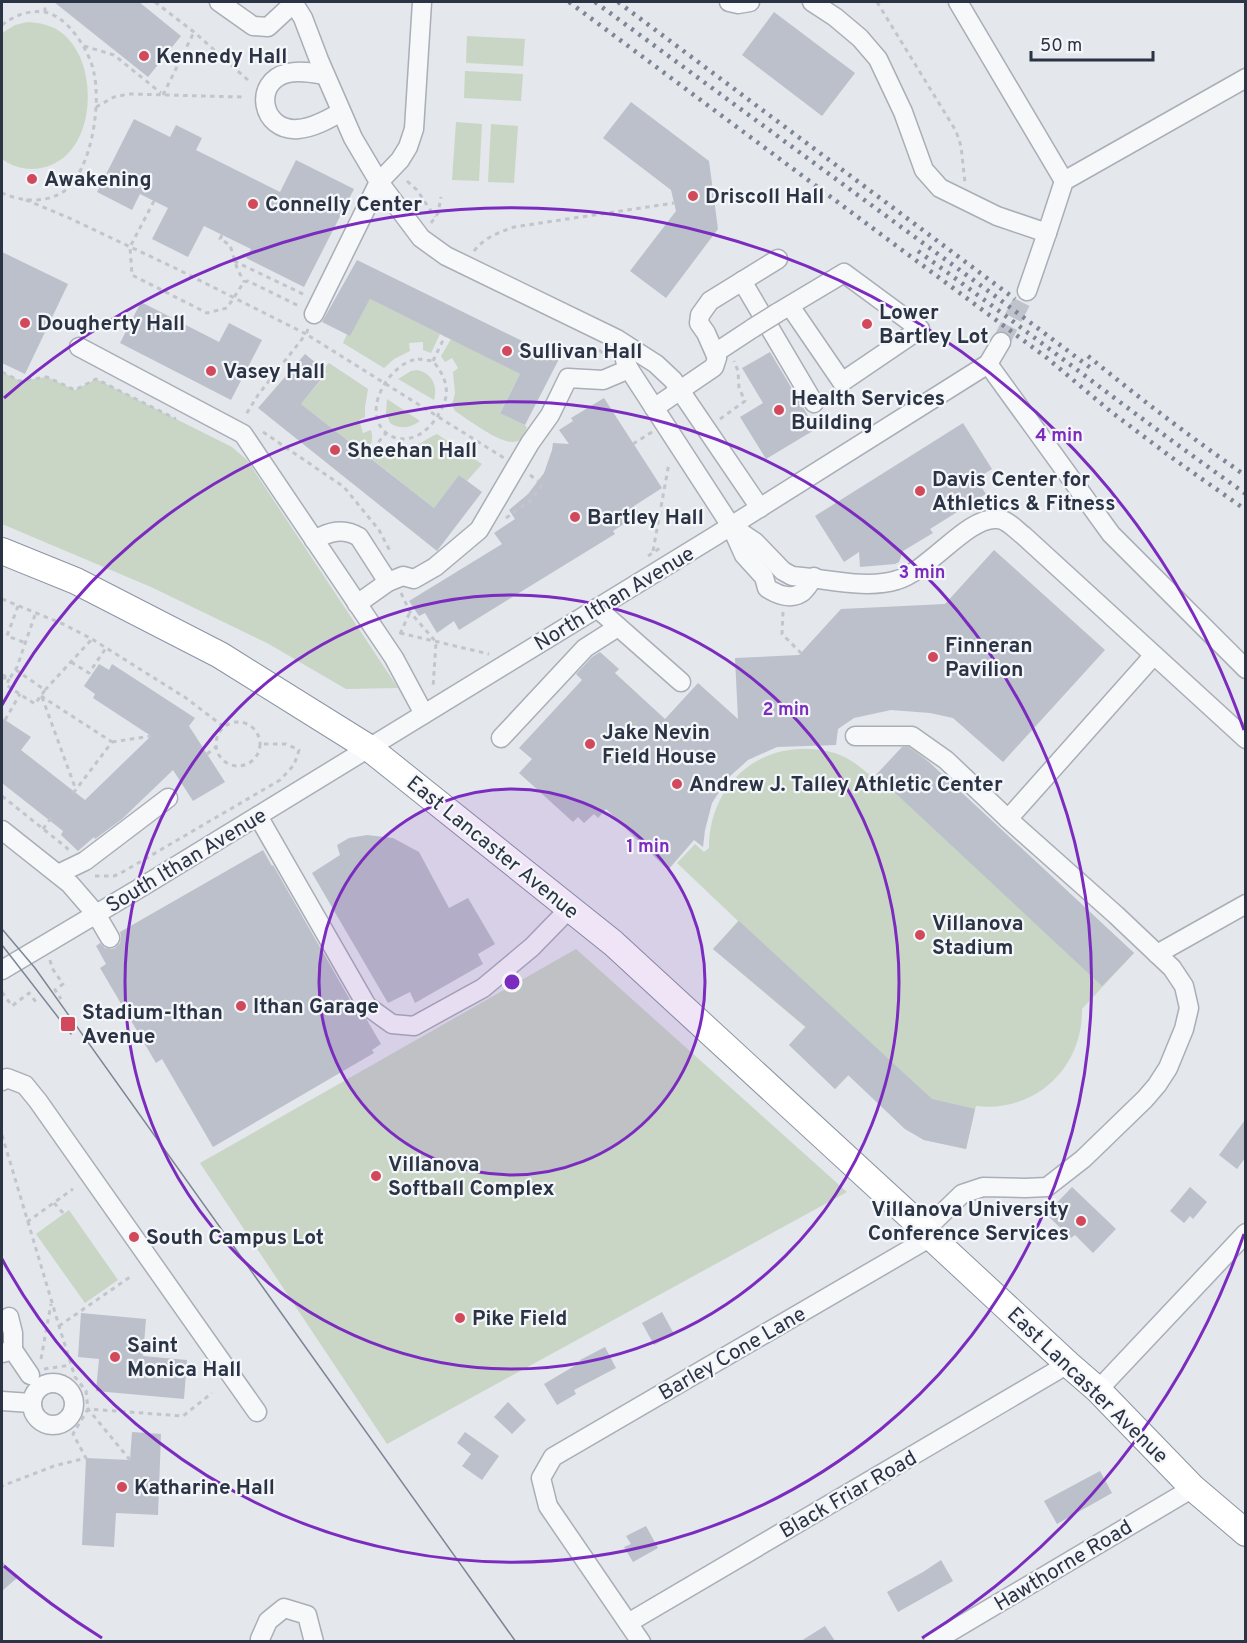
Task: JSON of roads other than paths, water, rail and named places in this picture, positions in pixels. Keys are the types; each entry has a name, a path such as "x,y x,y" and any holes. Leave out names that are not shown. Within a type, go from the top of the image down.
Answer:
{"highway":[{"name":"East Lancaster Avenue","path":"2,552 76,581 220,655 369,748 613,943 1098,1390 1193,1488 1245,1533"}],"street":[{"path":"219,2 253,26 268,27 294,2 303,18 353,138 379,182 422,238 446,256 616,339 656,364 681,391 760,508"},
{"path":"317,308 379,182 400,160 408,147 414,129 422,2"},
{"path":"729,2 738,4 750,2"},
{"path":"812,2 860,38 878,59 903,112 924,170 940,188 997,216 1047,233"},
{"path":"958,2 1064,181"},
{"path":"325,75 294,72 276,78 266,93 267,111 277,124 284,128 298,129 341,112"},
{"path":"1027,291 1064,181 1245,79"},
{"path":"720,350 699,323 700,315 710,301 778,259"},
{"path":"654,408 714,367 720,350 753,328 784,309 844,273 920,329 842,382 784,309"},
{"path":"742,281 814,403"},
{"path":"616,339 624,371 654,408 731,526 744,555 764,577 767,588 780,595 791,596 799,594 814,578"},
{"name":"North Ithan Avenue","path":"369,748 597,608 649,566 731,526 988,364 1001,342"},
{"path":"79,346 243,434 429,711"},
{"path":"988,364 1111,534 1245,669"},
{"path":"357,603 395,579 414,579 435,567 479,530 516,465 550,415 568,378 603,380 624,371"},
{"path":"731,526 755,542 783,571 792,576 851,583 877,583 895,581 911,575 967,529 985,520 998,518 1024,536 1245,739"},
{"path":"314,540 327,533 340,530 351,532 395,579"},
{"path":"764,577 773,574 779,567"},
{"path":"597,608 681,682"},
{"path":"501,738 585,648 618,627"},
{"path":"1008,819 1154,655"},
{"name":"Barley Cone Lane","path":"627,1623 548,1506 541,1478 553,1457 928,1233 962,1194 983,1186 1025,1188 1047,1186 1083,1159 1145,1099 1168,1068 1184,1029 1189,1008 1184,986 1172,968 946,760 912,736 855,736"},
{"name":"South Ithan Avenue","path":"2,970 369,748"},
{"path":"58,874 85,861 168,798"},
{"path":"258,816 367,1006 392,1024 414,1026 483,988 532,947 570,908"},
{"path":"2,830 70,884 96,914 110,938"},
{"path":"1157,954 1245,904"},
{"path":"2,1080 7,1078 25,1085 38,1101 257,1412"},
{"path":"1098,1390 1245,1233"},
{"path":"9,1317 13,1333 7,1352 30,1375"},
{"name":"Black Friar Road","path":"627,1623 1068,1364"},
{"path":"2,1401 31,1403"},
{"name":"Hawthorne Road","path":"933,1641 1193,1488"},
{"path":"260,1641 268,1621 284,1608 306,1615 314,1641"},
{"path":"627,1623 641,1641"}],"tunnel":[{"path":"1001,342 1027,291"}],"tram line":[{"path":"2,929 35,968 516,1642"},
{"path":"2,945 71,1034"}],"railway":[{"path":"569,2 1047,358 1110,411 1175,460 1246,510"},
{"path":"595,2 1092,369"},
{"path":"618,2 1015,299"},
{"path":"918,251 1246,494"},
{"path":"1088,356 1166,418 1246,476"}],"place":[{"name":"Kennedy Hall","path":"144,56"},
{"name":"Awakening","path":"32,179"},
{"name":"Driscoll Hall","path":"693,196"},
{"name":"Connelly Center","path":"253,204"},
{"name":"Dougherty Hall","path":"25,323"},
{"name":"Lower Bartley Lot","path":"867,324"},
{"name":"Sullivan Hall","path":"507,351"},
{"name":"Vasey Hall","path":"211,371"},
{"name":"Health Services Building","path":"779,410"},
{"name":"Sheehan Hall","path":"335,450"},
{"name":"Davis Center for Athletics & Fitness","path":"920,491"},
{"name":"Bartley Hall","path":"575,517"},
{"name":"Finneran Pavilion","path":"933,657"},
{"name":"Jake Nevin Field House","path":"590,744"},
{"name":"Andrew J. Talley Athletic Center","path":"677,784"},
{"name":"Villanova Stadium","path":"920,935"},
{"name":"Ithan Garage","path":"241,1006"},
{"name":"Stadium-Ithan Avenue","path":"68,1024"},
{"name":"Villanova Softball Complex","path":"376,1176"},
{"name":"Villanova University Conference Services","path":"1081,1221"},
{"name":"South Campus Lot","path":"134,1237"},
{"name":"Pike Field","path":"460,1318"},
{"name":"Saint Monica Hall","path":"115,1357"},
{"name":"Katharine Hall","path":"122,1487"}]}
